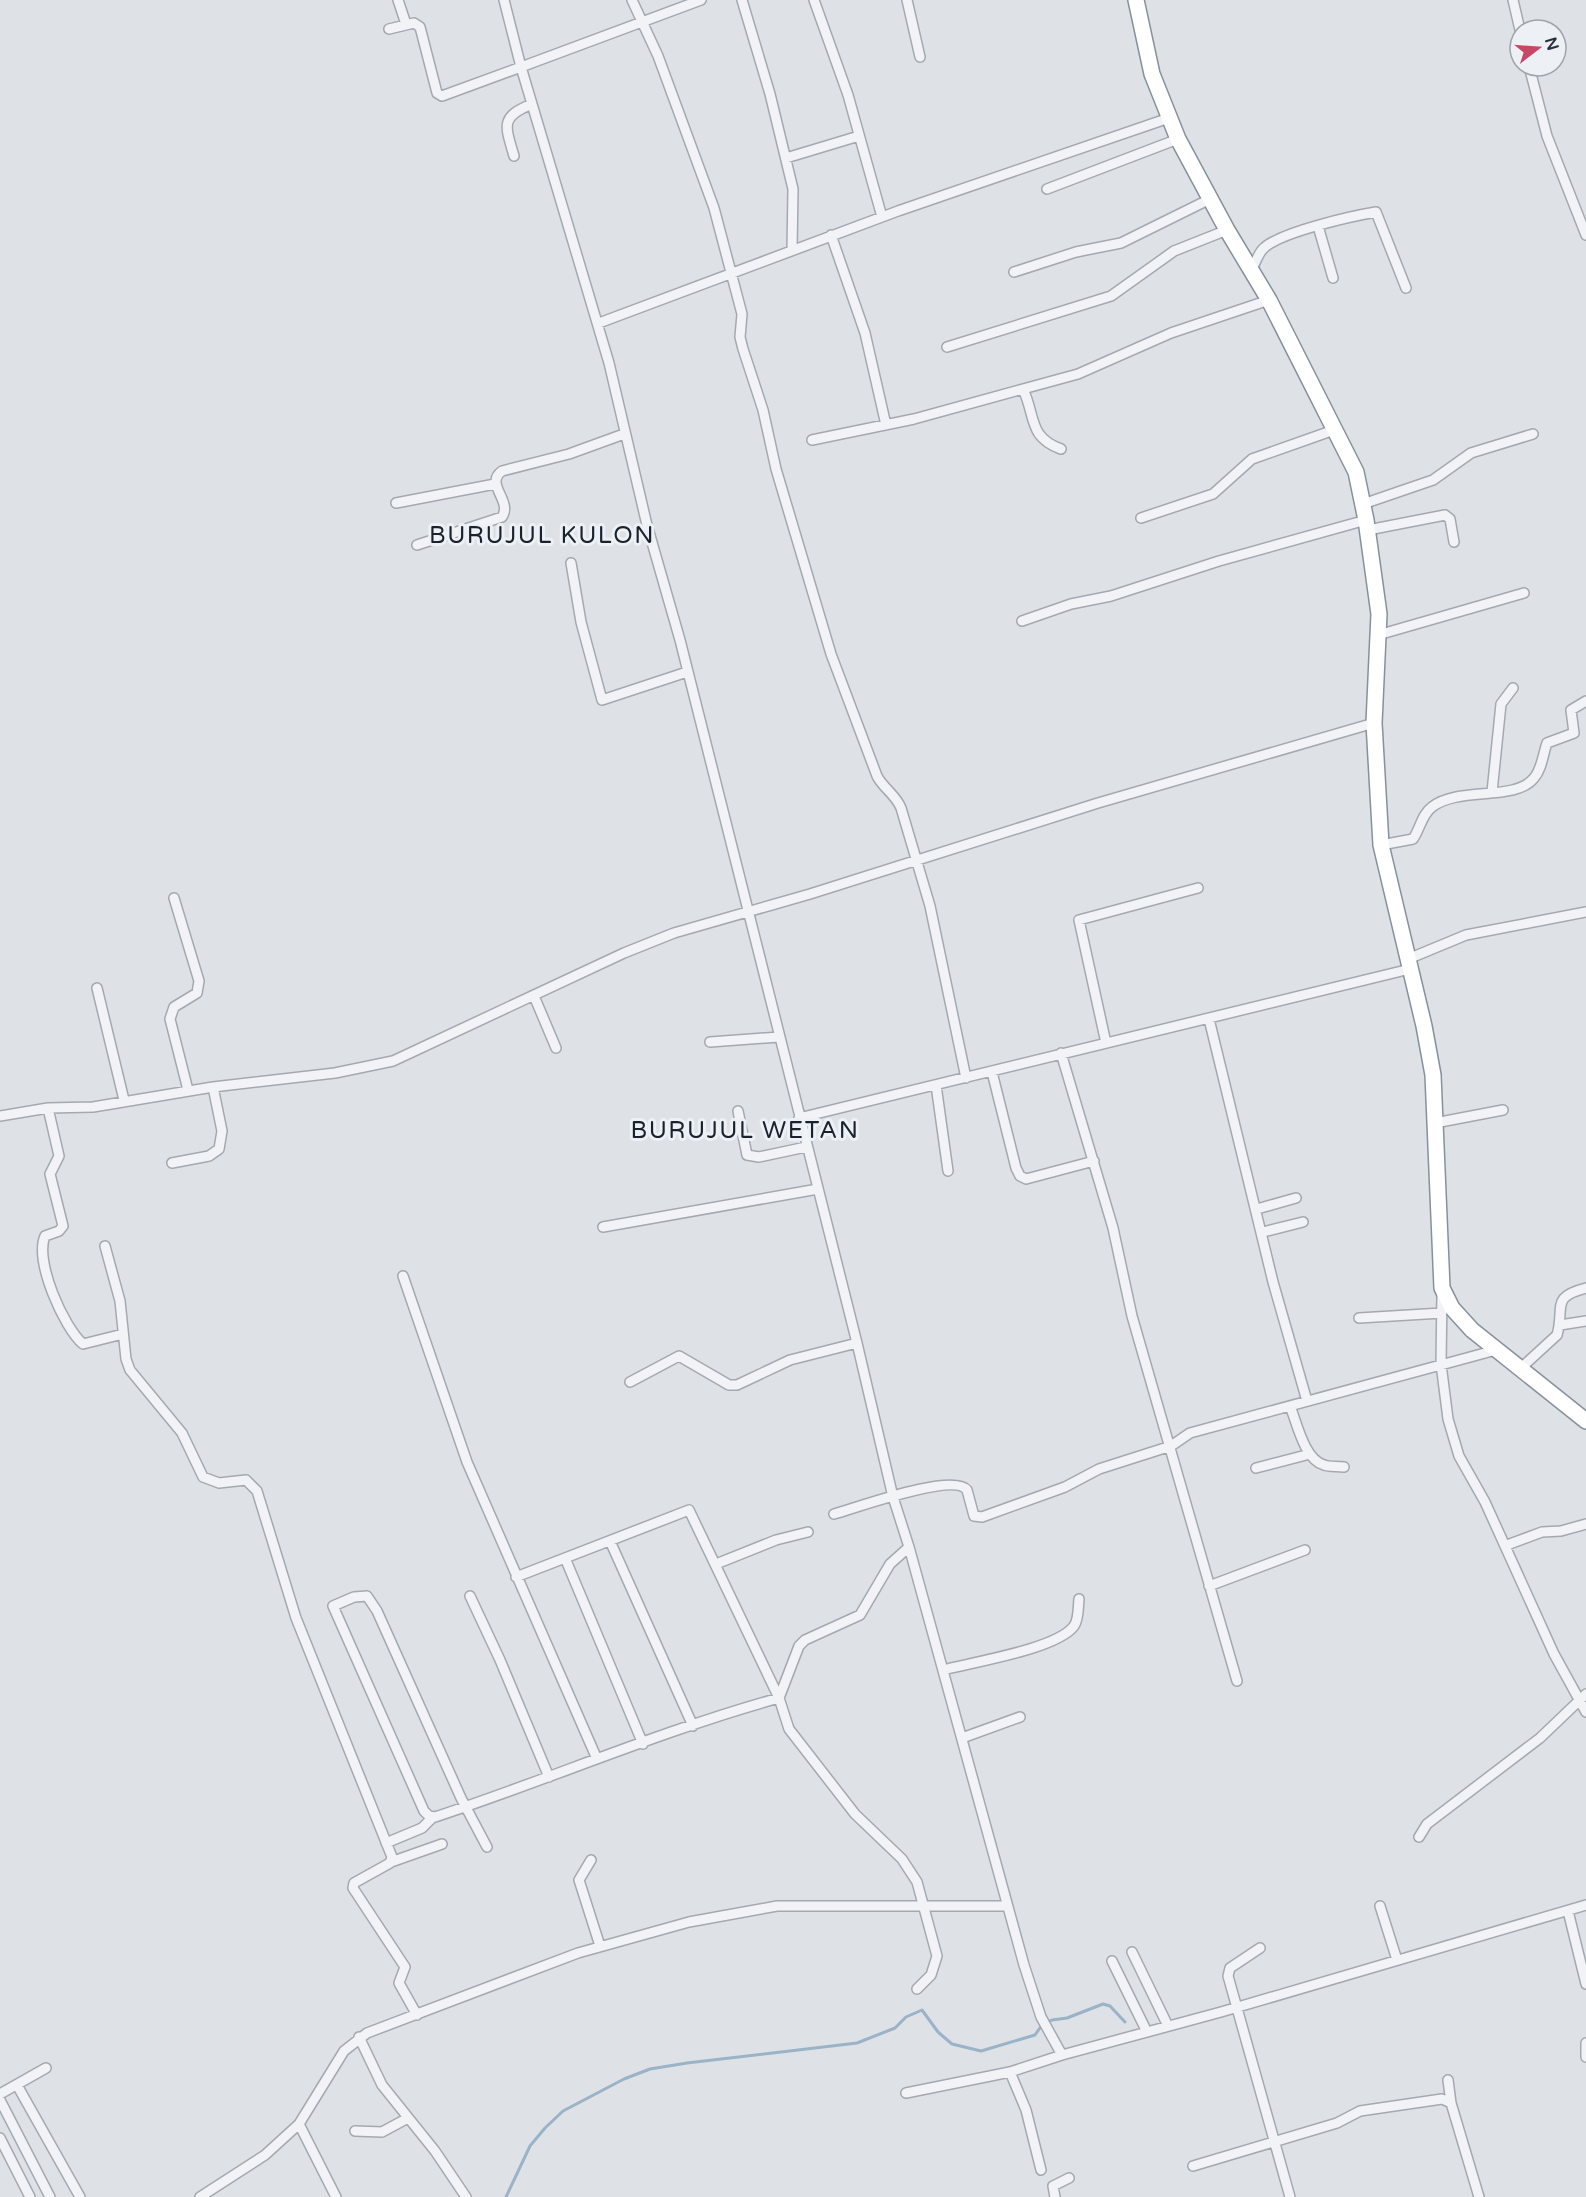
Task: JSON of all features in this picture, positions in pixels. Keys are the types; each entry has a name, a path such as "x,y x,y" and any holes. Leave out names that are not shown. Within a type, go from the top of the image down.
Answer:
{"highway":[{"path":"1136,0 1152,74 1178,139 1210,200 1269,300 1356,472 1367,525 1379,614 1374,723 1381,845 1429,1053 1435,1123 1442,1288 1461,1320 1586,1421"}],"street":[{"path":"398,0 406,24"},
{"path":"504,0 521,67 599,323 624,434 687,672 894,1497 1007,1906 1041,2017 1062,2055"},
{"path":"632,0 658,56 700,168 742,314 740,337 743,349 763,410 776,469 831,654 877,776 883,788 899,803 917,861 930,906 966,1078"},
{"path":"389,29 414,23 420,27 440,96 701,0"},
{"path":"742,0 793,189 792,250"},
{"path":"814,0 859,136 882,217"},
{"path":"907,0 920,57"},
{"path":"1513,0 1517,18"},
{"path":"1532,78 1547,136 1586,235"},
{"path":"514,156 507,128 508,118 513,112 532,104"},
{"path":"599,323 882,217 1169,118"},
{"path":"786,158 859,136"},
{"path":"1047,189 1178,139"},
{"path":"1014,273 1076,252 1121,243 1210,200"},
{"path":"1252,269 1265,247 1318,226 1377,212 1406,288"},
{"path":"1318,226 1333,278"},
{"path":"946,347 1111,296 1174,251 1227,230"},
{"path":"831,236 865,333 886,425"},
{"path":"812,440 886,425 1078,374 1171,333 1269,300"},
{"path":"1023,388 1039,437 1046,444 1061,449"},
{"path":"1141,518 1213,494 1252,459 1334,430"},
{"path":"417,544 502,517 505,508 495,484 496,478 502,471 569,454 624,434"},
{"path":"1363,504 1433,480 1471,453 1533,434"},
{"path":"396,503 495,484"},
{"path":"1022,621 1071,604 1111,596 1220,561 1367,525 1445,515 1450,519 1454,542"},
{"path":"571,563 581,622 602,700 687,672"},
{"path":"1378,635 1524,592"},
{"path":"1492,792 1501,704 1513,688"},
{"path":"1381,845 1413,839 1426,813 1442,801 1519,789 1530,782 1538,773 1547,743 1574,734 1570,712 1586,701"},
{"path":"0,1116 48,1108 93,1107 188,1090 344,1072 393,1061 624,952 711,920 748,913 1098,803 1374,723"},
{"path":"1106,1042 1079,920 1198,888"},
{"path":"174,898 199,981 197,993 174,1007 170,1019 188,1090"},
{"path":"799,1118 1106,1042 1209,1019 1409,964 1466,935 1586,912"},
{"path":"97,988 124,1100"},
{"path":"534,996 555,1048"},
{"path":"1209,1019 1238,1129 1248,1183 1263,1232 1273,1282 1307,1401"},
{"path":"710,1042 779,1037"},
{"path":"1061,1053 1113,1228 1132,1316 1237,1681"},
{"path":"992,1072 1016,1168 1022,1178 1026,1179 1094,1161"},
{"path":"936,1085 948,1171"},
{"path":"172,1162 209,1156 221,1146 222,1131 213,1087"},
{"path":"48,1108 59,1155 50,1174 63,1226 59,1231 45,1236 43,1242 46,1269 53,1292 61,1312 81,1343 89,1344 123,1334"},
{"path":"1435,1123 1503,1110"},
{"path":"738,1111 747,1155 759,1157 806,1147"},
{"path":"603,1227 818,1189"},
{"path":"1257,1209 1296,1198"},
{"path":"1263,1232 1303,1222"},
{"path":"105,1245 120,1301 130,1370 182,1433 203,1477 219,1483 246,1480 254,1486 296,1618 386,1843 391,1862"},
{"path":"403,1276 467,1462 597,1759"},
{"path":"1442,1288 1441,1364 1448,1419 1459,1456 1507,1545 1549,1644 1582,1696 1586,1712"},
{"path":"1521,1368 1557,1335 1560,1325 1560,1302 1569,1292 1586,1288"},
{"path":"1359,1318 1442,1313"},
{"path":"1560,1325 1586,1321"},
{"path":"630,1382 678,1356 729,1385 737,1385 790,1360 857,1343"},
{"path":"834,1514 926,1487 961,1484 967,1490 974,1516 981,1517 1065,1487 1099,1469 1171,1446 1190,1433 1496,1350"},
{"path":"1290,1406 1310,1454 1323,1465 1344,1467"},
{"path":"1256,1468 1310,1454"},
{"path":"516,1577 689,1510 779,1698 792,1735 855,1814 908,1868 919,1888 926,1907 937,1956 931,1975 917,1989"},
{"path":"1507,1545 1542,1532 1561,1531 1586,1524"},
{"path":"716,1564 776,1540 808,1532"},
{"path":"610,1541 693,1726"},
{"path":"779,1698 799,1646 860,1615 890,1564 909,1546"},
{"path":"1209,1586 1305,1550"},
{"path":"565,1558 643,1744"},
{"path":"433,1817 424,1810 333,1606 354,1597 367,1596 377,1611 466,1807 487,1847"},
{"path":"470,1596 549,1777"},
{"path":"943,1670 978,1660 1018,1654 1070,1630 1077,1623 1079,1599"},
{"path":"1419,1837 1427,1824 1540,1738 1582,1696"},
{"path":"386,1843 422,1828 433,1817 779,1698"},
{"path":"962,1738 1020,1717"},
{"path":"417,2015 399,1983 405,1967 353,1888 354,1883 391,1862 442,1844"},
{"path":"591,1860 579,1880 600,1946"},
{"path":"906,2093 1010,2072 1062,2055 1586,1905"},
{"path":"200,2197 265,2155 299,2124 344,2051 359,2037 600,1946 688,1922 777,1906 1007,1906"},
{"path":"1380,1906 1397,1960"},
{"path":"1568,1911 1586,1984"},
{"path":"1260,1948 1228,1970 1236,2007 1290,2197"},
{"path":"1131,1952 1168,2026"},
{"path":"1112,1960 1147,2032"},
{"path":"359,2037 382,2085 466,2197"},
{"path":"1586,2043 1586,2057"},
{"path":"0,2094 46,2068"},
{"path":"1010,2072 1026,2110 1041,2170"},
{"path":"1448,2080 1451,2103 1479,2197"},
{"path":"17,2085 80,2197"},
{"path":"1194,2166 1337,2123 1352,2114 1367,2110 1442,2099 1451,2103"},
{"path":"0,2100 50,2197"},
{"path":"355,2131 382,2132 408,2118"},
{"path":"299,2124 336,2197"},
{"path":"0,2139 30,2197"},
{"path":"1055,2197 1053,2186 1069,2178"}],"waterway":[{"path":"506,2197 530,2146 563,2111 624,2079 650,2069 857,2043 895,2028 906,2017 922,2010 938,2032 952,2044 981,2051 1035,2035 1042,2025 1052,2020 1067,2018 1103,2004 1110,2006 1125,2022"}],"district":[{"name":"BURUJUL KULON","path":"542,535"},
{"name":"BURUJUL WETAN","path":"745,1130"}]}
